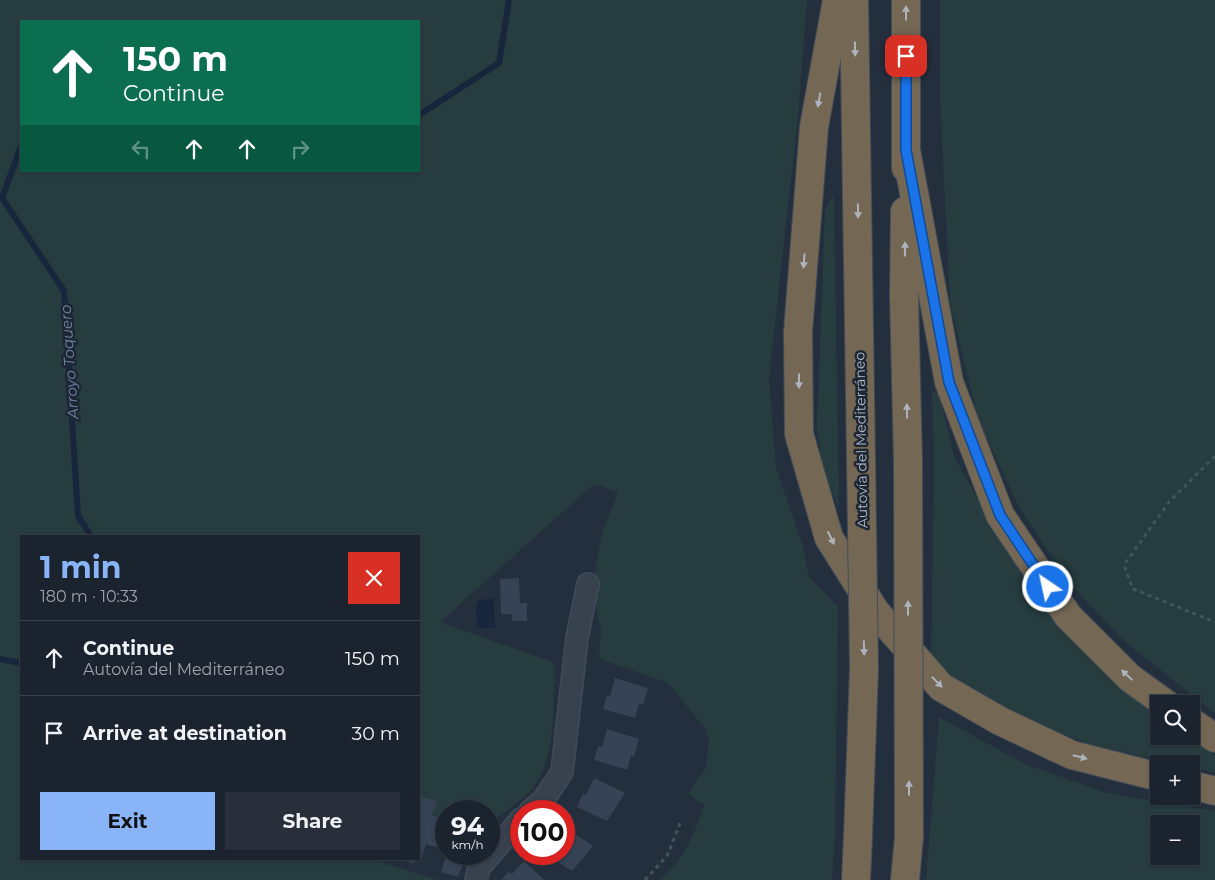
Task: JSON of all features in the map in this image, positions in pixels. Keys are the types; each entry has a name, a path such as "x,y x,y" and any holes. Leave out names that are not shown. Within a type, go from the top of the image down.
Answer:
{"highway":[{"path":"837,0 814,127 798,332 799,434 829,538 875,611 941,687 1000,721 1072,756 1150,775"},
{"name":"Autovía del Mediterráneo","path":"854,0 864,669 856,880"},
{"path":"905,880 909,837 908,460 904,296 906,0"},
{"path":"906,150 949,382 1000,515 1068,616 1130,678 1154,695"},
{"path":"1200,728 1215,738"},
{"path":"1200,787 1215,791"}],"street":[{"path":"543,800 562,772 577,638 588,584"},
{"path":"476,880 479,868 510,832"}],"path":[{"path":"1215,456 1169,502 1124,565 1133,589 1215,622"},
{"path":"645,880 667,856 682,821"}],"green space":[{"path":"0,0 807,0 798,116 769,379 776,468 802,543 809,577 838,607 835,836 832,880 660,880 682,855 692,836 704,805 688,794 706,767 709,741 705,728 667,682 599,659 601,627 598,620 594,577 602,534 618,492 594,484 440,622 552,662 555,671 552,735 544,766 538,780 528,793 519,800 510,800 510,808 500,816 500,800 435,801 420,796 420,535 20,535 20,860 374,860 438,880 0,880"},
{"path":"940,0 1215,0 1215,713 1200,701 1200,695 1192,695 1124,641 1066,580 1018,505 978,419 950,303 940,98"},
{"path":"834,195 839,508 824,475 817,427 825,210"},
{"path":"932,393 939,393 954,456 989,520 1037,597 1091,659 1150,709 1150,745 1199,745 1215,755 1215,773 1200,769 1200,755 1150,755 1150,758 1089,744 1021,719 961,683 931,661 934,460"},
{"path":"939,717 1025,764 1107,793 1150,800 1150,805 1179,805 1215,811 1215,880 926,880"},
{"path":"435,804 435,816 432,815"}],"water":[{"path":"494,599 495,628 477,628 476,605 479,600"}],"building":[{"path":"519,578 520,603 527,603 527,621 512,621 512,614 501,614 500,579"},
{"path":"615,678 648,688 643,705 639,704 635,718 603,709 607,695 610,696"},
{"path":"607,729 639,739 634,757 631,756 627,770 594,760 598,746 602,747"},
{"path":"594,778 625,793 607,821 577,807 583,793 586,795"},
{"path":"420,796 435,800 432,815 435,816 435,847 426,844 421,859"},
{"path":"575,834 593,846 572,871 562,865 575,865"},
{"path":"401,860 416,860 415,864"},
{"path":"443,865 462,865 458,877 441,872"},
{"path":"520,865 528,865 544,880 501,880 509,872 512,874"}],"waterway":[{"name":"Arroyo Toquero","path":"420,114 499,63 509,0"},
{"name":"Arroyo Toquero","path":"20,149 2,198 64,291 78,516 90,535"},
{"name":"Arroyo Toquero","path":"0,659 20,663"}],"route":[{"path":"906,56 906,150 949,382 1000,515 1048,587"}]}
